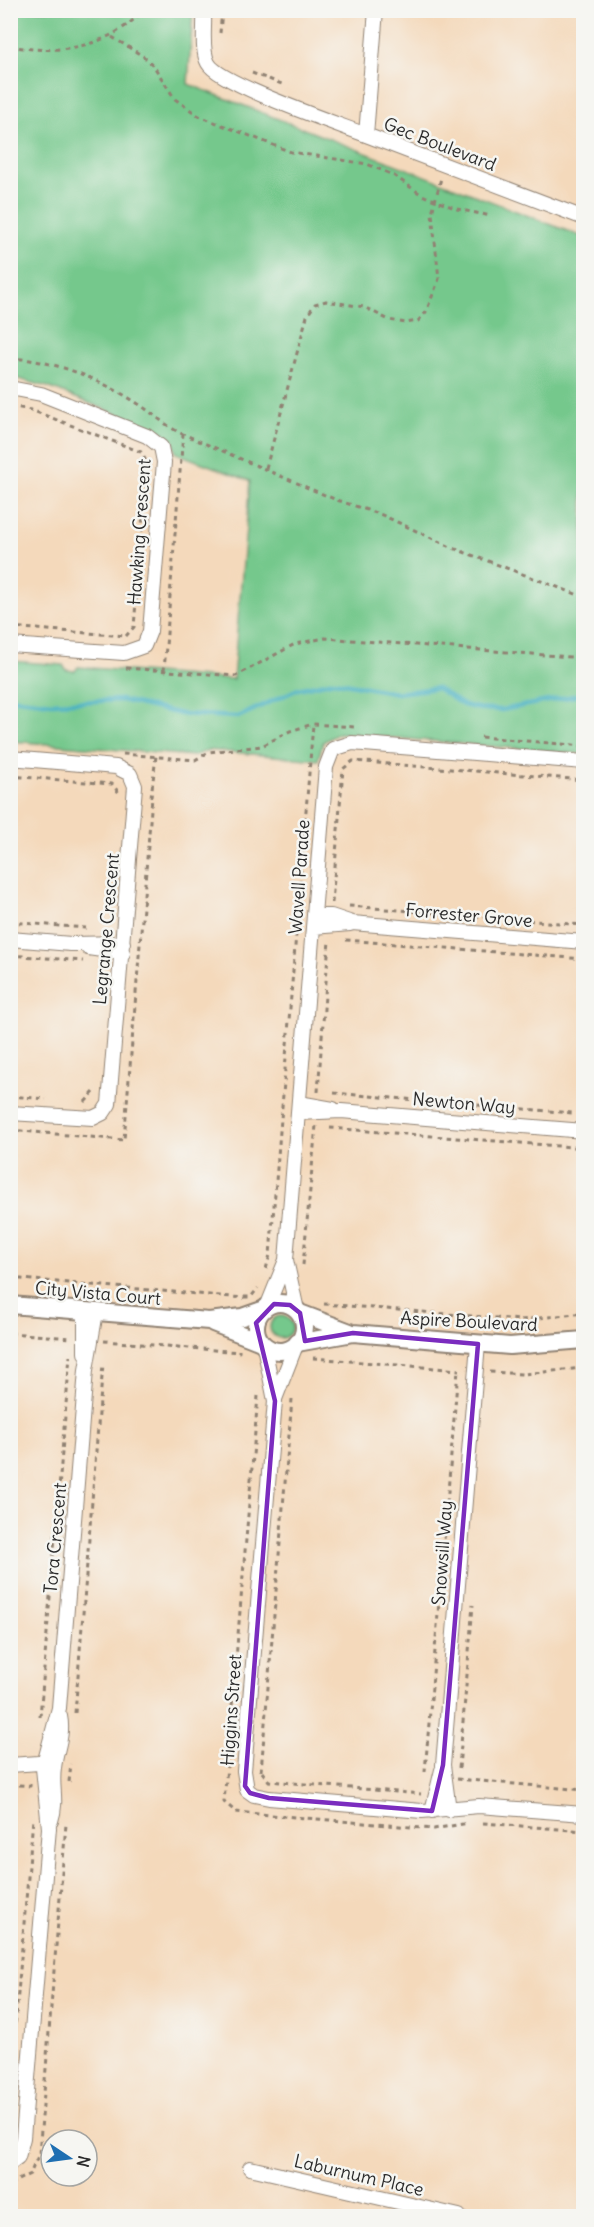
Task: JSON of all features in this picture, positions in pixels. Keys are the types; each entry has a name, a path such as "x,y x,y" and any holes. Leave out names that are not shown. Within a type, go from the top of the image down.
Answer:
{"street":[{"name":"Gec Boulevard","path":"376,10 366,135 584,218"},
{"path":"204,12 197,43 198,63 202,71 216,82 248,89 366,135"},
{"name":"Hawking Crescent","path":"10,388 41,394 147,436 161,447 164,462 150,631 144,646 123,660"},
{"path":"10,645 123,660"},
{"name":"Wavell Parade","path":"298,1311 286,1260 326,767 330,754 337,746 351,743 584,762"},
{"name":"Legrange Crescent","path":"10,758 122,769 133,777 135,796 111,1090 106,1110 98,1117 86,1119 10,1113"},
{"name":"Forrester Grove","path":"314,921 331,916 352,923 584,942"},
{"name":"Forrester Grove","path":"314,921 330,933 352,923"},
{"path":"10,939 123,948"},
{"path":"71,944 106,952 123,948"},
{"name":"Newton Way","path":"299,1108 584,1131"},
{"name":"Wavell Parade","path":"265,1309 286,1260"},
{"path":"282,1303 298,1311 304,1329 297,1344 277,1351 209,1321 242,1317 282,1303"},
{"name":"City Vista Court","path":"10,1305 209,1321"},
{"path":"263,1344 256,1323 265,1309"},
{"name":"Aspire Boulevard","path":"298,1311 353,1333"},
{"name":"Tora Crescent","path":"10,2163 18,2157 23,2138 49,1828 56,1806 47,1769 62,1735 59,1708 91,1312"},
{"name":"Aspire Boulevard","path":"297,1344 353,1333 521,1346 584,1340"},
{"name":"Higgins Street","path":"263,1344 275,1401"},
{"name":"Higgins Street","path":"297,1344 275,1401 244,1771 247,1790 260,1797 432,1811 479,1806 584,1814"},
{"name":"Snowsill Way","path":"432,1811 438,1775 478,1344"},
{"path":"10,1766 47,1769"},
{"name":"Snowsill Way","path":"438,1775 449,1810"},
{"name":"Laburnum Place","path":"250,2168 459,2217"}],"path":[{"path":"10,46 42,50 86,45 112,37 143,10"},
{"path":"219,42 222,10"},
{"path":"112,37 153,65 175,99 199,117 245,137 273,144 291,152 367,164 457,209 491,216"},
{"path":"244,70 282,84"},
{"path":"266,468 307,316 315,304 326,301 364,307 389,320 406,323 418,321 426,312 439,279 432,229 434,199 446,165"},
{"path":"10,358 45,364 90,378 138,404 171,429 334,499 382,515 453,548 584,597"},
{"path":"10,406 31,410 141,452 147,463 134,627 126,636 123,660 164,671 236,676 295,644 325,638 584,658"},
{"path":"164,671 183,434"},
{"path":"10,627 126,636"},
{"path":"195,759 209,752 262,746 290,731 314,724 270,1255 263,1275"},
{"path":"10,1130 124,1140 156,756"},
{"path":"584,780 353,761 343,768 332,904 584,925"},
{"path":"10,776 112,784 120,794 152,797"},
{"path":"10,922 87,928"},
{"path":"302,1276 330,933 584,959"},
{"path":"10,955 105,963 106,952"},
{"path":"74,1102 85,1103 90,1099 94,1095 95,1084"},
{"path":"330,1093 584,1114"},
{"path":"10,1096 53,1100"},
{"path":"328,1127 584,1148"},
{"path":"244,1297 251,1297 260,1285"},
{"path":"322,1304 521,1320 584,1313"},
{"path":"40,1720 72,1338"},
{"path":"239,1352 246,1354"},
{"path":"307,1360 312,1358 523,1374 584,1368"},
{"path":"292,1397 261,1771 269,1781 423,1794 438,1775 458,1370"},
{"path":"258,1394 224,1802 236,1812 434,1829 475,1822 584,1831"},
{"path":"227,1769 261,1771"},
{"path":"438,1775 584,1790"},
{"path":"30,1786 35,1792"},
{"path":"10,2086 33,1815"}],"highlighted area":[{"path":"274,1304 290,1305 300,1313 305,1341 353,1333 478,1344 443,1765 432,1811 269,1798 250,1793 245,1786 275,1401 256,1323"}],"green space":[{"path":"11,10 193,11 188,84 583,237 583,754 339,733 323,742 318,760 208,750 194,756 11,741 11,661 63,665 66,670 75,671 78,667 233,679 250,481 176,453 173,439 161,431 48,387 11,377"},
{"path":"281,1316 289,1319 292,1327 289,1335 281,1338 273,1335 270,1327 273,1319"}],"waterway":[{"path":"10,698 52,703 121,700 181,714 238,717 298,689 334,681 397,693 437,688 463,705 481,709 502,710 584,694"}]}
